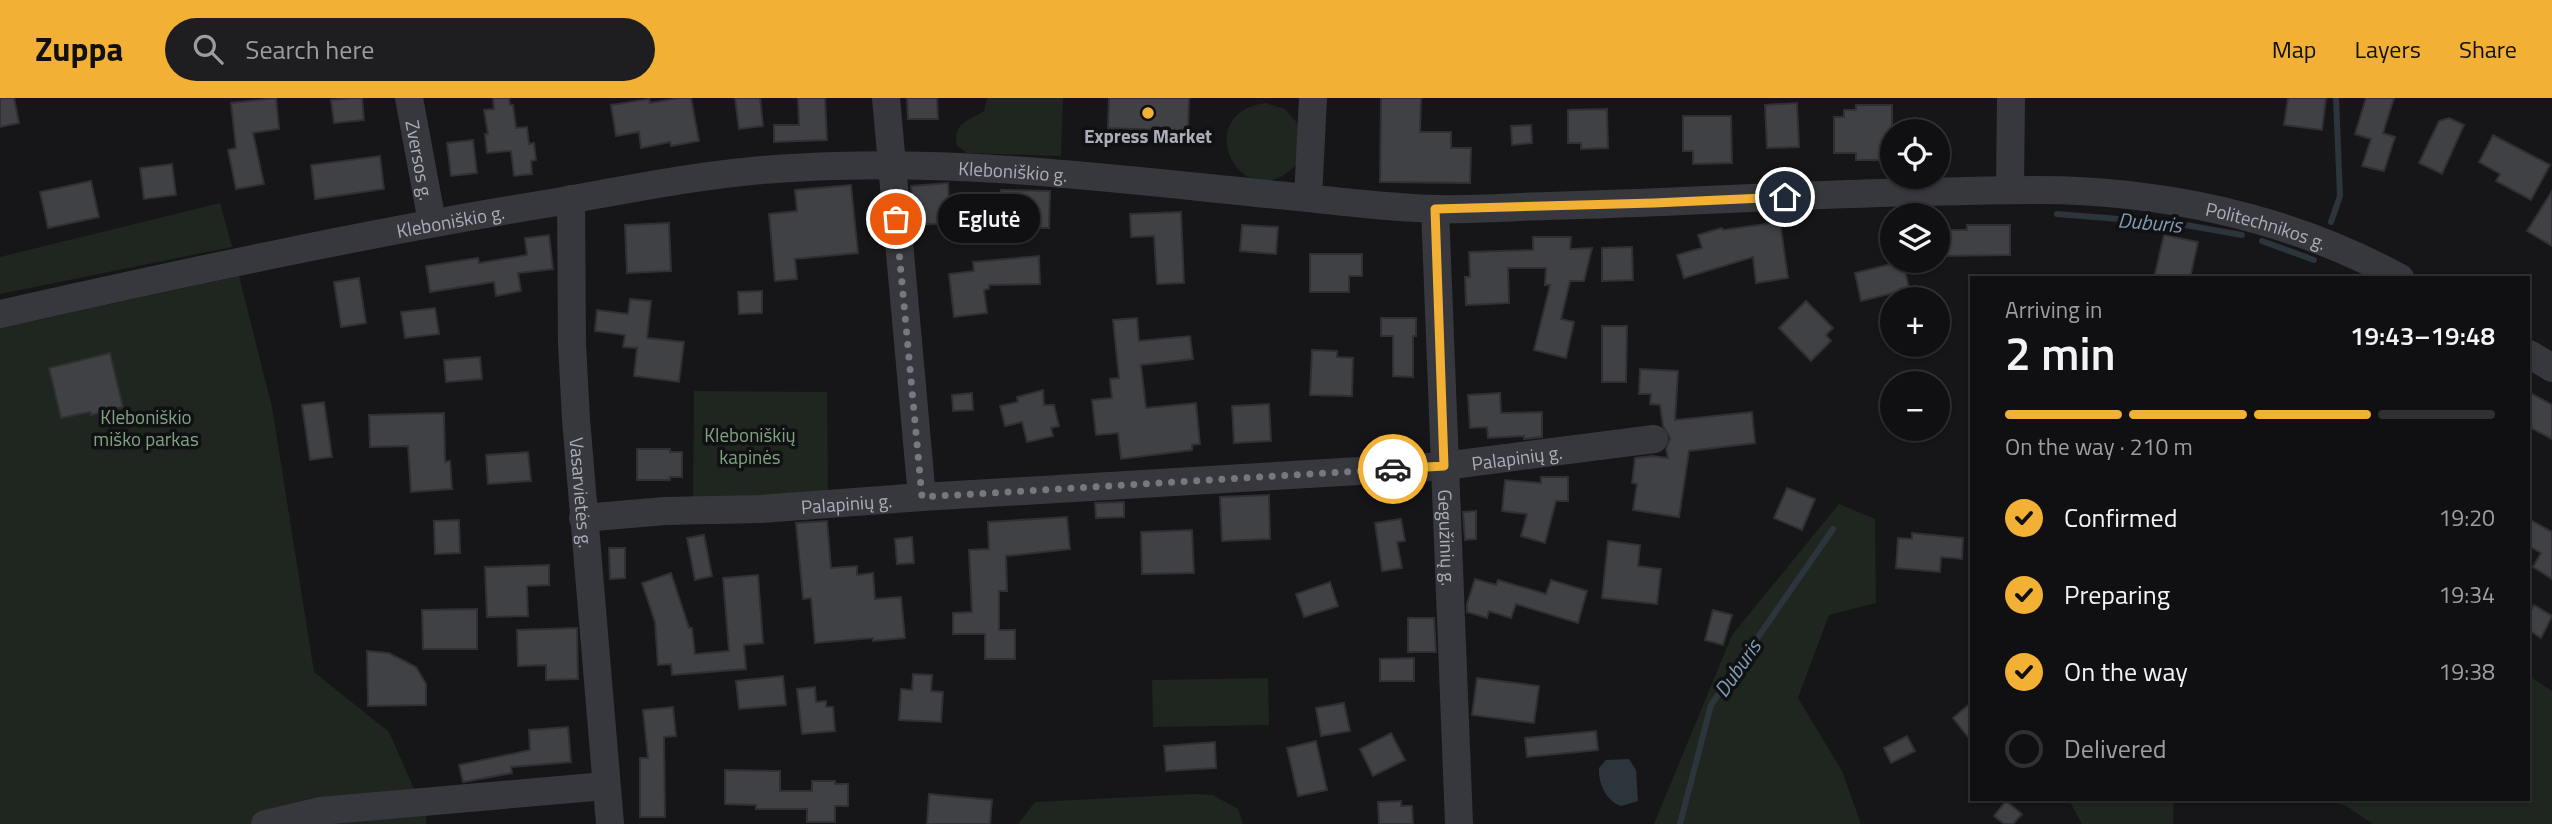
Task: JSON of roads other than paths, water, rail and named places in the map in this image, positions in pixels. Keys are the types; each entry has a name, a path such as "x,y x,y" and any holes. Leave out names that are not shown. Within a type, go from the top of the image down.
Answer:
{"street":[{"name":"Zversos g.","path":"409,98 432,222"},
{"path":"886,98 922,497"},
{"path":"1308,198 1313,98"},
{"path":"2010,190 2011,98"},
{"name":"Kleboniškio g.","path":"0,314 432,222 725,174 793,167 891,166 1061,172 1435,209 1654,203 1863,193 2040,190"},
{"name":"Politechnikos g.","path":"2040,190 2184,203 2258,219 2327,243 2396,276"},
{"name":"Vasarvietės g.","path":"571,199 572,344 583,518 610,824"},
{"name":"Gegužinių g.","path":"1435,209 1459,824"},
{"path":"2530,355 2552,368"},
{"name":"Palapinių g.","path":"583,518 1444,466 1654,439"},
{"path":"265,824 320,811 605,786"}],"waterway":[{"name":"Duburis","path":"2331,222 2340,196 2336,98"},
{"name":"Duburis","path":"2057,214 2180,224 2242,235"},
{"name":"Duburis","path":"2262,241 2314,260"},
{"name":"Duburis","path":"1680,824 1711,705 1833,529"}],"place":[{"name":"Express Market","path":"1148,113"},
{"name":"Eglutė","path":"896,219"}],"park label":[{"name":"Kleboniškio miško parkas","path":"146,427"},
{"name":"Kleboniškių kapinės","path":"750,445"}]}
